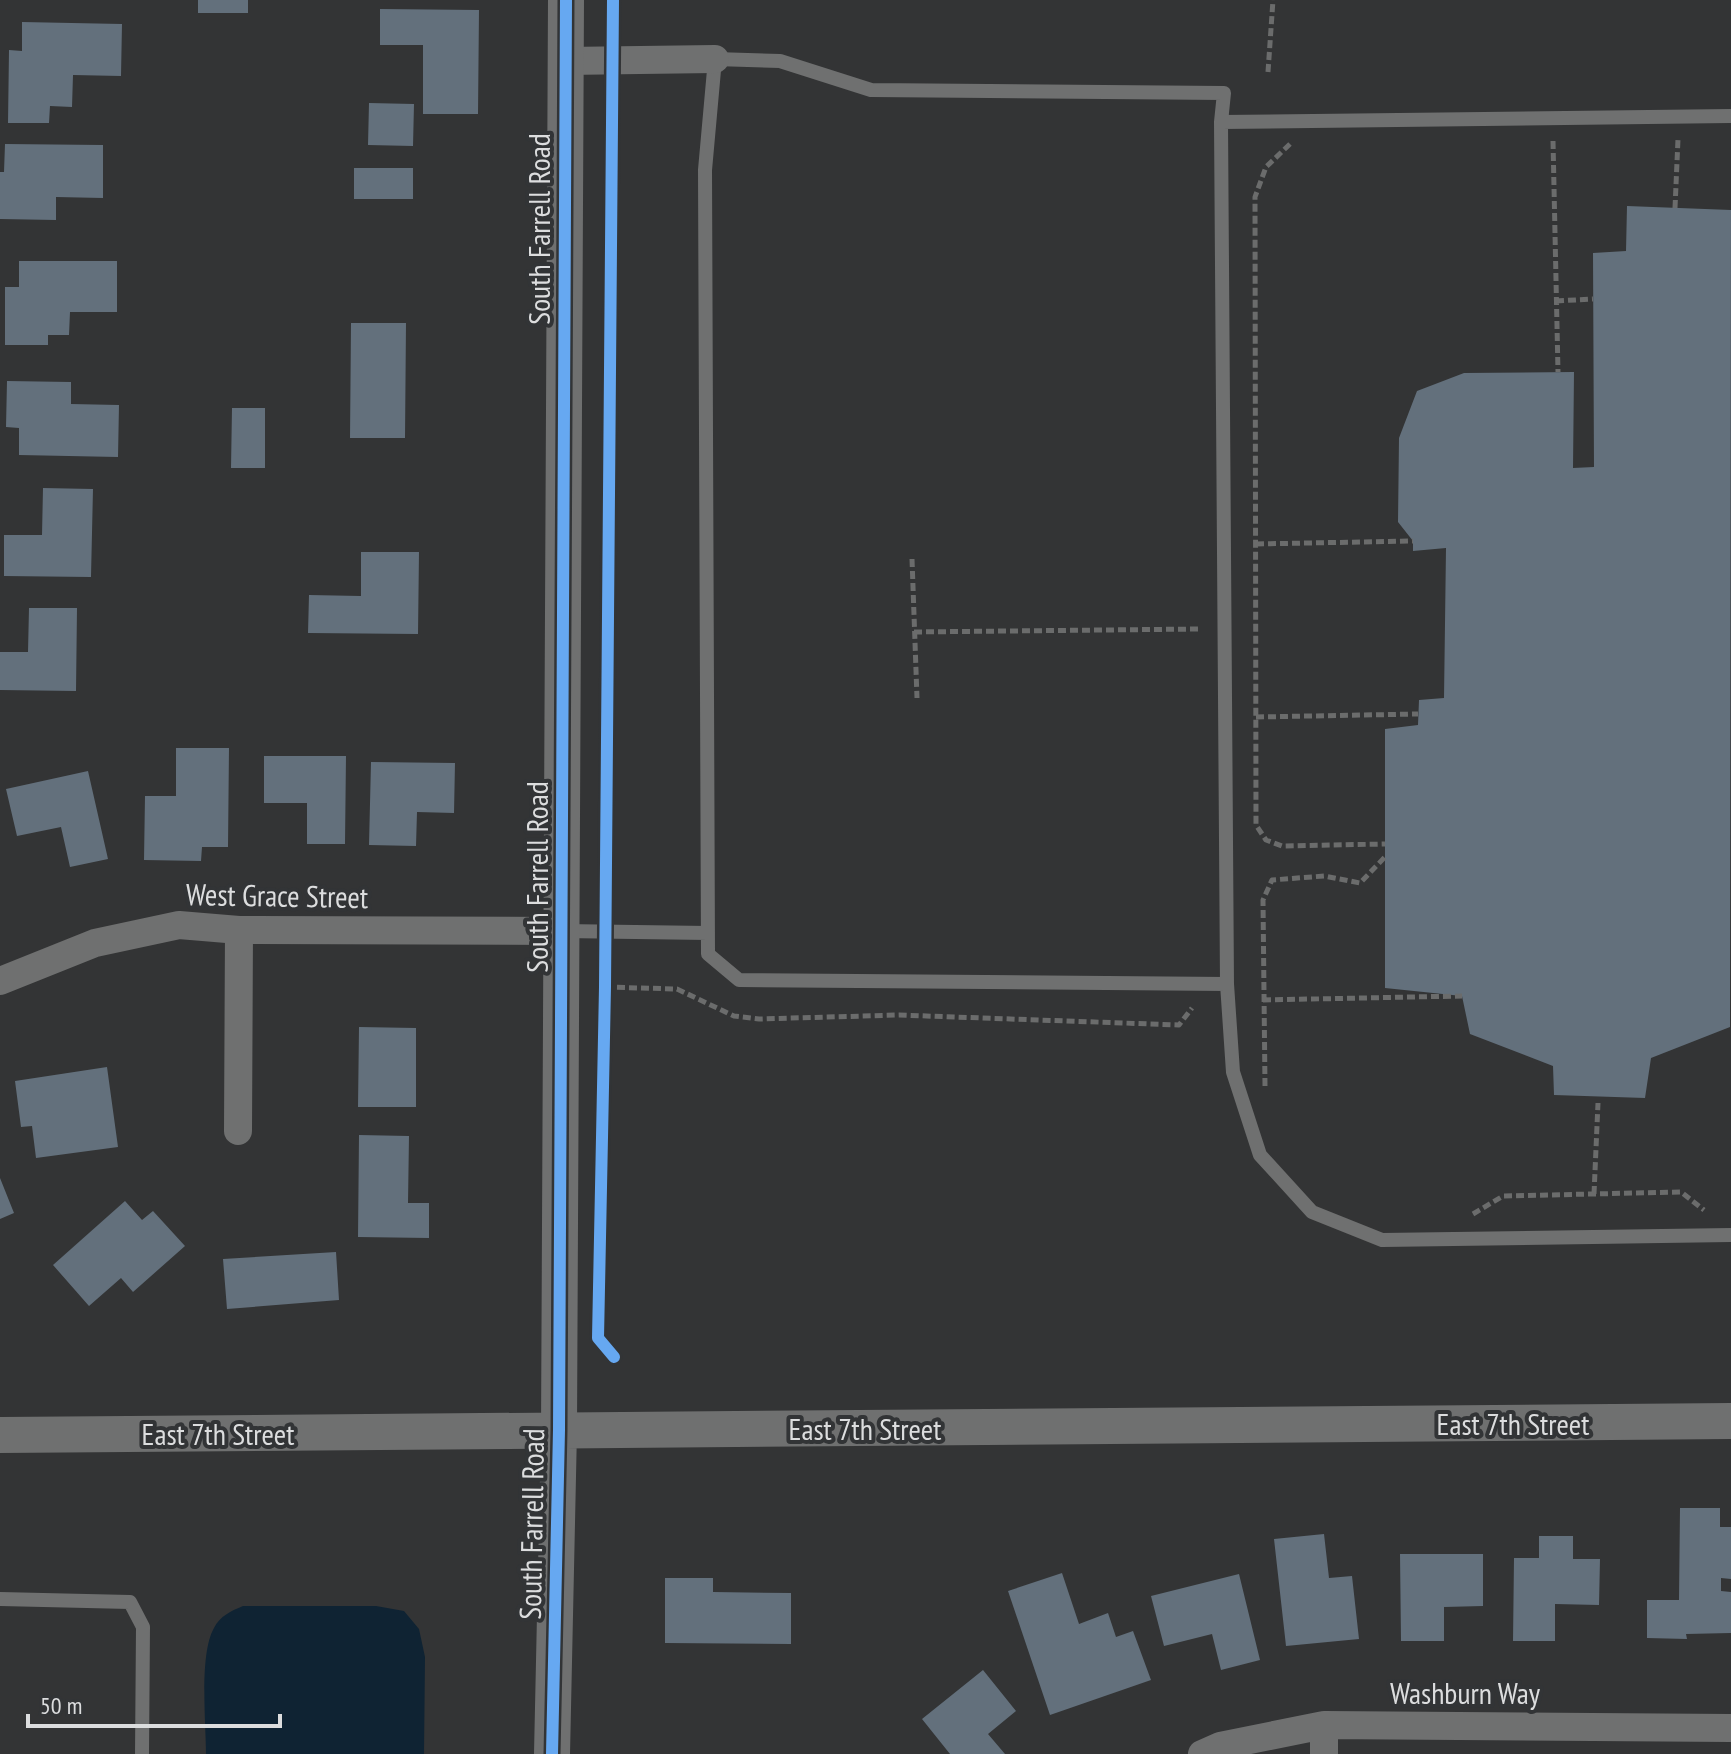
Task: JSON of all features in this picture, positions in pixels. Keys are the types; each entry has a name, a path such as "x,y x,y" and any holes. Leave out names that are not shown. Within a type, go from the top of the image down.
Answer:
{"street":[{"name":"South Farrell Road","path":"552,1754 559,1430 566,0"},
{"path":"565,61 715,59"},
{"name":"West Grace Street","path":"0,981 95,943 179,925 239,930 562,931"},
{"path":"238,1131 239,930"},
{"name":"East 7th Street","path":"0,1435 1731,1421"},
{"path":"1324,1725 1324,1754"},
{"name":"Washburn Way","path":"1202,1754 1220,1746 1324,1725 1731,1728"}],"lane":[{"path":"1227,984 739,980 708,954 705,170 715,59 780,61 871,90 1224,93 1221,122 1227,984 1233,1072 1260,1155 1312,1212 1382,1240 1731,1235"},
{"path":"1221,122 1731,116"},
{"path":"562,931 708,933"},
{"path":"0,1599 130,1602 143,1627 142,1754"}],"path":[{"path":"1268,72 1273,0"},
{"path":"1552,134 1558,372"},
{"path":"1675,208 1679,134"},
{"path":"1301,140 1290,145 1266,167 1255,197 1256,825 1266,840 1282,846 1385,844"},
{"path":"1556,301 1593,299"},
{"path":"1256,544 1413,541"},
{"path":"912,559 917,698"},
{"path":"914,632 1204,629"},
{"path":"1256,717 1418,714"},
{"path":"1265,1091 1263,900 1272,880 1324,876 1360,883 1385,857"},
{"path":"604,931 604,1002"},
{"path":"605,987 677,989 734,1016 759,1019 899,1015 1179,1025 1192,1008"},
{"path":"1263,1000 1462,996"},
{"path":"1594,1194 1598,1103"},
{"path":"1464,1220 1503,1196 1681,1192 1711,1216"}],"water":[{"path":"243,1606 376,1606 404,1611 419,1629 425,1657 424,1754 206,1754 205,1671 209,1640 219,1620"}],"building":[{"path":"198,0 248,0 248,13 198,13"},
{"path":"380,9 479,10 478,114 423,114 423,45 380,45"},
{"path":"22,22 122,24 121,76 73,75 72,107 50,106 49,123 8,123 9,50 22,51"},
{"path":"369,103 414,104 413,146 368,145"},
{"path":"5,144 103,145 103,198 56,197 56,220 0,219 0,172 4,172"},
{"path":"354,168 413,168 413,199 354,199"},
{"path":"1627,206 1731,210 1730,1027 1651,1058 1645,1098 1554,1095 1553,1066 1470,1034 1462,996 1385,988 1385,729 1418,725 1419,700 1444,698 1446,548 1413,551 1413,541 1398,522 1399,438 1417,391 1464,373 1574,372 1573,468 1594,467 1593,253 1626,251"},
{"path":"19,261 117,261 117,312 70,312 69,335 48,335 48,345 5,345 5,287 19,287"},
{"path":"351,323 406,323 405,438 350,438"},
{"path":"7,381 71,382 71,404 119,405 118,457 19,455 19,428 6,427"},
{"path":"232,408 265,408 265,468 231,468"},
{"path":"43,488 93,489 91,577 4,576 4,535 42,535"},
{"path":"361,552 419,552 418,634 308,633 309,595 361,596"},
{"path":"29,608 77,608 76,691 0,690 0,652 28,652"},
{"path":"176,748 229,748 228,847 202,847 201,861 144,860 145,796 176,796"},
{"path":"264,756 346,756 345,844 307,844 307,803 264,803"},
{"path":"371,762 455,763 454,813 417,812 416,846 369,845"},
{"path":"88,771 108,859 70,867 61,827 17,836 6,789"},
{"path":"359,1027 416,1028 416,1107 358,1107"},
{"path":"107,1067 118,1147 36,1158 32,1126 21,1127 15,1081"},
{"path":"359,1135 409,1136 408,1203 429,1203 429,1238 358,1237"},
{"path":"0,1178 14,1213 0,1219"},
{"path":"125,1201 142,1220 153,1211 185,1246 133,1292 121,1278 89,1306 53,1265"},
{"path":"336,1252 339,1300 227,1309 223,1259"},
{"path":"1680,1508 1720,1508 1720,1527 1731,1527 1731,1579 1721,1578 1721,1591 1731,1592 1731,1633 1686,1634 1687,1639 1647,1638 1647,1600 1679,1600"},
{"path":"1324,1534 1329,1578 1352,1576 1359,1639 1286,1646 1274,1539"},
{"path":"1539,1536 1573,1536 1573,1559 1600,1559 1599,1605 1555,1604 1555,1641 1513,1641 1514,1558 1539,1558"},
{"path":"1400,1554 1483,1554 1483,1606 1444,1607 1444,1641 1401,1641"},
{"path":"1062,1573 1079,1624 1108,1613 1116,1637 1133,1631 1151,1680 1050,1715 1008,1591"},
{"path":"1239,1574 1260,1660 1221,1670 1212,1634 1164,1646 1151,1596"},
{"path":"665,1578 713,1578 713,1592 791,1593 791,1644 665,1643"},
{"path":"983,1670 1016,1711 988,1734 1005,1754 950,1754 922,1719"}],"cycle path":[{"path":"552,1754 559,1430 566,0"},
{"path":"613,0 605,987 598,1338 614,1357"}]}
